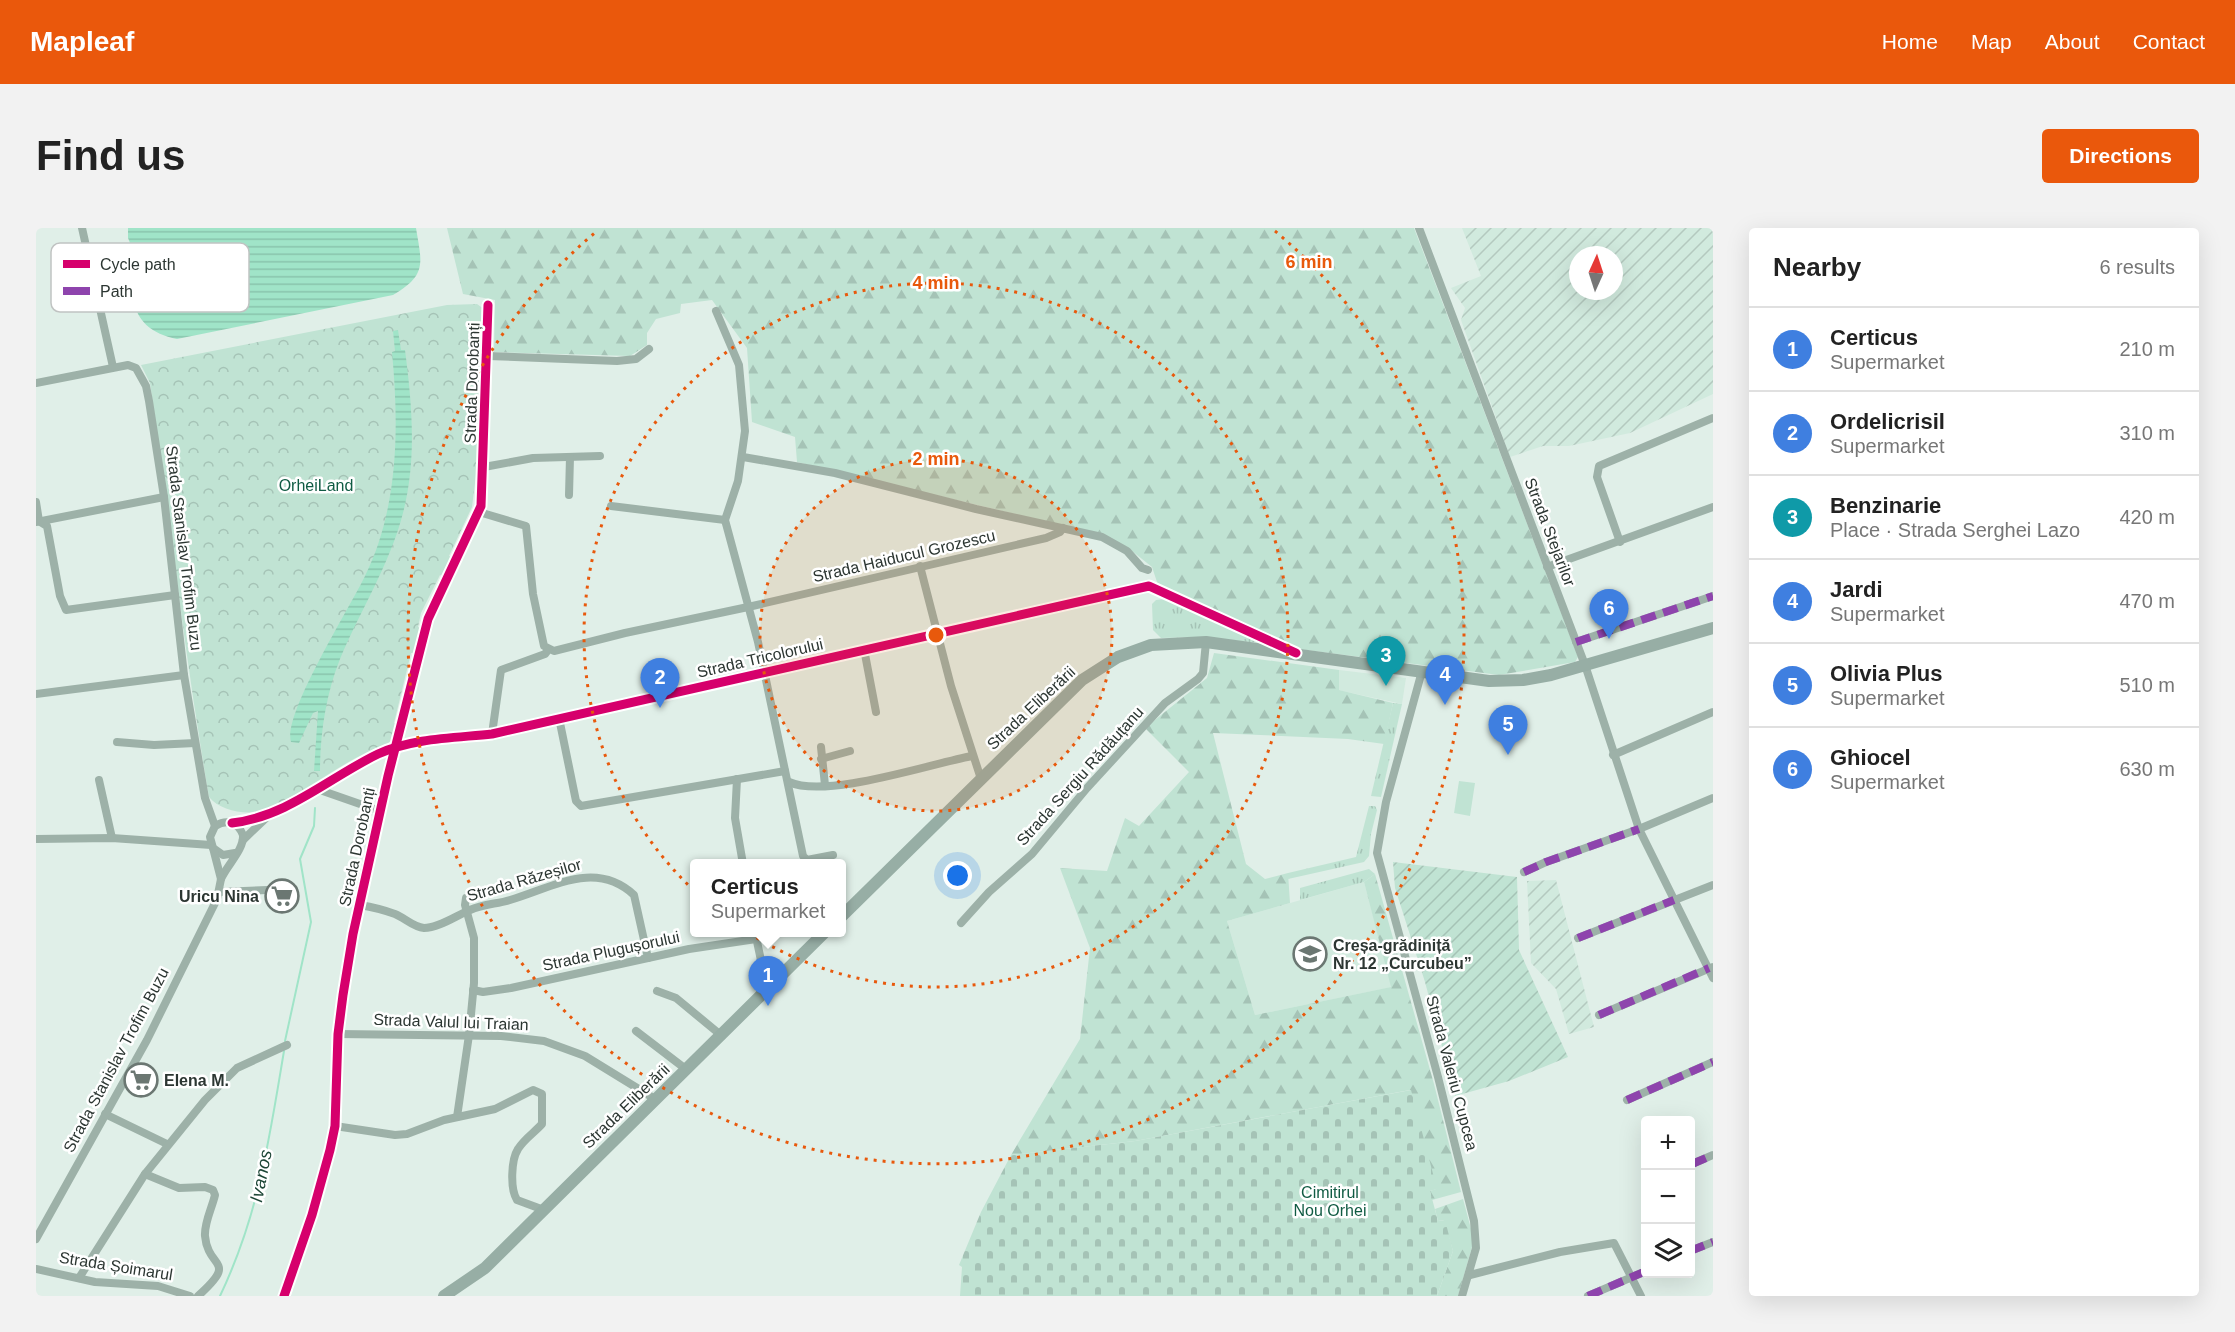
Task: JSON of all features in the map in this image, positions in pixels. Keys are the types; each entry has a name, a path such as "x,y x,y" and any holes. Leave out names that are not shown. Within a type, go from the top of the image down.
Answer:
{"street":[{"path":"82,228 85,243"},
{"name":"Strada Stejarilor","path":"1419,228 1585,665 1639,829 1674,900 1711,967 1713,978"},
{"name":"Strada Dorobanți","path":"284,1296 312,1215 335,1126 338,1034 360,905 395,747 428,619 480,512 484,467 488,305"},
{"path":"716,311 740,372 745,431 743,457 725,520 764,672"},
{"path":"36,383 114,367 101,312"},
{"name":"Strada Dorobanți","path":"488,356 617,361 636,359 649,349"},
{"name":"Strada Stanislav Trofim Buzu","path":"114,367 128,365 136,368 146,386 164,497 184,675 206,798 215,826"},
{"path":"1620,542 1596,472 1602,465 1713,418"},
{"name":"Strada Dorobanți","path":"484,467 533,458 600,456"},
{"path":"568,495 570,457"},
{"name":"Strada Haiducul Grozescu","path":"743,457 835,473 976,509 1102,537 1127,551 1142,568 1148,570"},
{"path":"38,521 164,497"},
{"path":"36,502 38,521"},
{"path":"611,506 725,520"},
{"path":"1547,567 1713,507"},
{"path":"480,512 526,526 536,614 542,640 548,650 545,654 501,670 492,734"},
{"path":"38,521 47,526 60,596 66,610 175,595"},
{"name":"Strada Haiducul Grozescu","path":"548,650 554,651 625,633 748,608 1046,538 1060,532 1063,528"},
{"path":"920,566 972,756 981,779"},
{"name":"Strada Tricolorului","path":"243,840 268,816 395,747 492,734 1149,586 1296,652"},
{"path":"1576,642 1713,596"},
{"name":"Strada Eliberării","path":"846,912 1082,680 1111,662 1151,645 1206,642 1296,652 1489,681 1522,680 1585,665 1713,628"},
{"name":"Strada Sergiu Rădăuțanu","path":"961,924 990,892 1032,854 1087,788 1165,704 1198,679 1203,673 1206,642"},
{"path":"864,649 876,712"},
{"name":"Strada Valeriu Cupcea","path":"1422,671 1384,809 1377,861 1411,976 1468,1193 1477,1236 1470,1275 1462,1296"},
{"name":"Strada Tricolorului","path":"764,672 785,771"},
{"path":"36,693 184,675"},
{"path":"1613,755 1713,712"},
{"path":"559,718 579,805 785,771 805,859 833,855"},
{"path":"117,742 154,745 195,743"},
{"path":"820,747 825,785"},
{"path":"821,759 850,751"},
{"path":"789,782 808,788 882,778 972,756"},
{"path":"737,779 735,818 742,859"},
{"path":"99,780 112,838"},
{"path":"317,789 380,811"},
{"path":"1524,872 1639,829 1713,798"},
{"name":"Strada Tricolorului","path":"232,823 268,816"},
{"path":"212,847 210,837 215,826 226,822 232,823 241,830 243,840 220,879"},
{"path":"36,839 112,838 212,847 223,855 235,853"},
{"name":"Strada Stanislav Trofim Buzu","path":"36,1239 147,1041 219,892 220,879 212,847"},
{"name":"Strada Răzeșilor","path":"360,905 397,915 421,928 459,916 468,910 509,900 557,883 586,876 600,876 611,880 634,895 648,958"},
{"path":"1578,938 1713,885"},
{"path":"219,892 294,889"},
{"path":"456,1117 470,1035 473,990 474,938 465,905 466,898"},
{"name":"Strada Plugușorului","path":"473,990 483,992 511,988 751,937"},
{"name":"Strada Plugușorului","path":"756,937 767,989"},
{"name":"Strada Eliberării","path":"444,1296 485,1268 821,937"},
{"path":"1599,1015 1711,967"},
{"path":"657,991 676,998 722,1036"},
{"path":"636,1031 687,1070"},
{"name":"Strada Valul lui Traian","path":"338,1034 470,1035 529,1039 564,1047 585,1056 655,1099"},
{"path":"79,1278 166,1144 237,1068 287,1045"},
{"path":"1627,1100 1713,1062"},
{"path":"335,1126 395,1135 456,1117 495,1109 533,1090 542,1094 542,1124 518,1149 514,1160 514,1190 517,1200 544,1210"},
{"path":"105,1114 166,1144"},
{"path":"1695,1163 1713,1155"},
{"path":"145,1174 179,1188 205,1187 213,1190 215,1195 205,1234 207,1245 215,1256 219,1270 215,1281 198,1296"},
{"path":"1695,1249 1713,1242"},
{"path":"1470,1275 1560,1252 1614,1243 1641,1296"},
{"name":"Strada Șoimarul","path":"36,1269 79,1278 158,1286 190,1296"},
{"path":"1588,1296 1641,1273"}],"shaded area":[{"path":"128,228 416,228 420,268 412,281 393,295 177,339 153,330 146,325 137,312 249,312 249,243 130,243"},
{"path":"1462,228 1713,228 1713,394 1630,433 1569,446 1543,446 1510,457 1461,320 1465,308 1451,288 1481,276"},
{"path":"398,330 401,350 405,350 410,391 412,452 407,493 390,551 335,672 325,714 320,771 314,771 318,711 313,713 299,743 291,742 291,728 319,660 365,576 385,522 394,466 396,409 392,352 395,351 393,331"},
{"path":"1339,670 1406,678 1402,704 1338,690"},
{"path":"1556,880 1594,1027 1569,1034 1556,989 1531,963 1527,881"},
{"name":"Creșa-grădiniță Nr. 12 „Curcubeu”","path":"1364,882 1392,987 1255,1015 1227,921"}],"green space":[{"path":"447,228 1414,228 1578,657 1575,662 1499,675 1299,649 1158,585 1152,567 1127,547 1103,535 797,462 795,437 752,422 747,348 712,300 681,304 680,313 656,319 647,333 647,345 630,356 494,352 495,300 463,294"},
{"name":"OrheiLand","path":"477,304 484,309 481,400 478,400 477,434 482,435 480,475 476,475 472,507 449,556 454,558 444,577 440,575 421,613 418,627 422,629 416,653 411,653 394,723 399,724 394,738 387,744 355,758 295,795 264,810 242,812 220,806 209,797 185,642 150,383 141,365 447,305"},
{"path":"1164,599 1260,643 1198,637 1161,638 1153,630 1152,604 1156,600"},
{"path":"1214,653 1339,670 1339,690 1393,703 1384,744 1348,739 1213,733 1246,864 1265,879 1288,873 1290,903 1227,921 1255,1015 1391,987 1364,882 1375,874 1434,1084 1461,1192 1432,1200 1430,1191 1436,1189 1410,1090 1135,1141 1011,1155 1080,1039 1090,948 1060,868 1107,871 1125,818 1139,826 1189,772 1145,728 1207,678"},
{"path":"1393,703 1402,704 1381,797 1371,796"},
{"path":"1459,781 1475,783 1470,816 1454,813"},
{"path":"1369,806 1375,806 1377,810 1369,856 1364,862 1288,879 1288,873 1356,857"},
{"path":"1393,862 1517,877 1519,950 1568,1057 1509,1081 1455,1096 1425,982 1395,888"},
{"path":"1369,869 1375,874 1364,882 1300,900 1300,888"},
{"name":"Cimitirul Nou Orhei","path":"1411,1090 1437,1189 1430,1191 1438,1221 1445,1220 1453,1251 1437,1296 960,1296 962,1267 959,1265 981,1212 1011,1155 1135,1141"},
{"path":"1463,1199 1474,1240 1458,1296 1437,1296 1453,1251 1444,1220 1438,1221 1435,1209"}],"waterway":[{"name":"Ivanos","path":"285,1041 311,922 300,859 314,826 315,808"},
{"name":"Ivanos","path":"220,1296 244,1236 261,1176 284,1051"}],"marked path":[{"path":"1576,642 1713,596"},
{"path":"1524,872 1639,829"},
{"path":"1578,938 1674,900"},
{"path":"1599,1015 1709,968"},
{"path":"1627,1100 1713,1062"},
{"path":"1695,1163 1713,1155"},
{"path":"1695,1249 1713,1242"},
{"path":"1588,1296 1641,1273"}],"cycle path":[{"path":"284,1296 312,1215 335,1126 338,1034 343,995 353,934 388,776 428,619 481,506 488,305"},
{"path":"232,823 252,819 290,805 360,763 405,745 492,734 1149,586 1296,653"}],"place":[{"name":"Ghiocel","path":"1609,639"},
{"name":"Benzinarie","path":"1386,686"},
{"name":"Jardi","path":"1445,705"},
{"name":"Ordelicrisil","path":"660,708"},
{"name":"Olivia Plus","path":"1508,755"},
{"name":"Uricu Nina","path":"282,896"},
{"name":"Creșa-grădiniță Nr. 12 „Curcubeu”","path":"1310,954"},
{"name":"Certicus","path":"768,1006"},
{"name":"Elena M.","path":"141,1080"}]}
